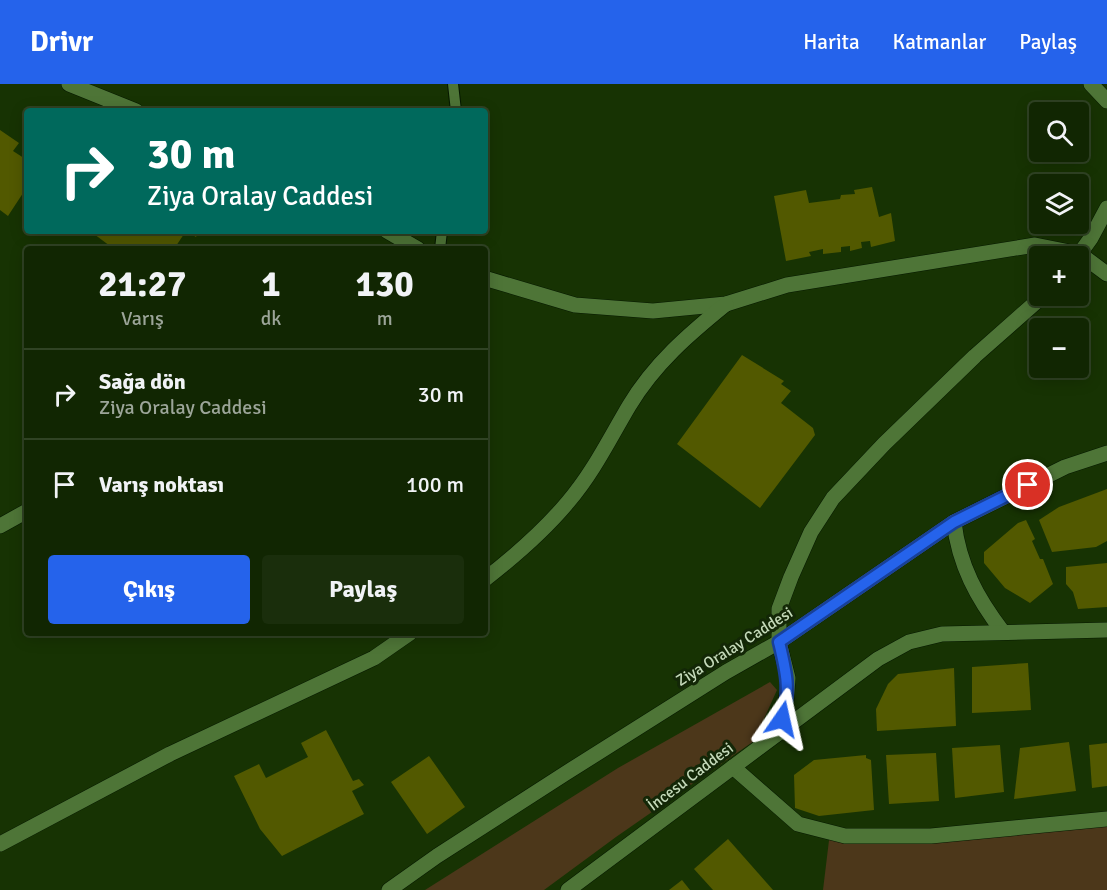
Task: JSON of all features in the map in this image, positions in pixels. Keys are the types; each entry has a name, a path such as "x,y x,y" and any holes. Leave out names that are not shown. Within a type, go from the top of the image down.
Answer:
{"street":[{"path":"69,84 129,108"},
{"path":"1091,84 1107,101"},
{"path":"1084,246 1107,208"},
{"path":"392,234 413,246"},
{"path":"488,279 574,305 653,311 726,304 788,285 1039,246"},
{"path":"1089,262 1107,274"},
{"path":"488,577 527,547 569,501 613,436 629,405 657,367 685,337 726,304"},
{"path":"777,734 786,705 788,678 779,642 779,609 790,577 811,532 833,498 884,444 958,372 1032,306"},
{"name":"Ziya Oralay Caddesi","path":"389,890 437,856 566,773 726,672 779,642 954,522 1065,467 1107,453"},
{"path":"0,526 24,513"},
{"path":"954,522 956,544 963,567 982,603 1003,632"},
{"name":"İncesu Caddesi","path":"568,890 878,659 909,642 942,634 1107,630"},
{"path":"0,844 170,754 374,658 406,636"},
{"path":"732,767 798,824 845,836 931,836 1107,819"}],"lane":[{"path":"453,84 456,108"}],"shaded area":[{"path":"770,682 777,690 754,741 544,890 425,890 618,768"},
{"path":"1107,819 1107,890 823,890 830,832 846,836"}],"building":[{"path":"0,130 19,143 13,151 24,158 24,192 8,216 0,210"},
{"path":"872,187 879,217 891,213 895,241 871,247 870,241 861,242 862,248 850,251 850,246 841,247 841,252 823,254 823,249 809,252 811,256 786,261 774,196 806,190 809,203 840,199 841,195 855,194 854,190"},
{"path":"94,234 184,234 176,246 110,246"},
{"path":"742,355 784,381 781,384 791,391 781,403 813,428 815,435 760,508 677,444"},
{"path":"1107,489 1107,541 1096,547 1052,552 1039,520 1059,507"},
{"path":"1026,520 1035,539 1032,541 1040,559 1043,559 1053,584 1030,603 1005,588 984,563 984,552 1018,523"},
{"path":"1107,563 1107,607 1078,609 1073,592 1066,584 1066,567"},
{"path":"1028,663 1031,710 972,713 972,667"},
{"path":"954,668 956,726 877,731 876,709 888,684 898,674"},
{"path":"326,730 353,781 359,779 364,785 352,791 364,814 282,856 260,829 234,776 259,764 266,778 308,757 301,743"},
{"path":"1069,742 1076,791 1014,799 1020,748"},
{"path":"1107,743 1107,786 1092,788 1089,745"},
{"path":"1000,745 1004,792 955,798 952,748"},
{"path":"936,753 939,801 889,804 886,755"},
{"path":"866,755 866,758 871,760 874,810 819,816 795,808 794,775 814,760"},
{"path":"429,756 465,807 427,834 391,782"},
{"path":"728,839 773,890 713,890 694,869"},
{"path":"682,880 690,890 669,890"}],"route":[{"path":"782,719 786,705 788,678 779,642 954,522 1028,485"}]}
